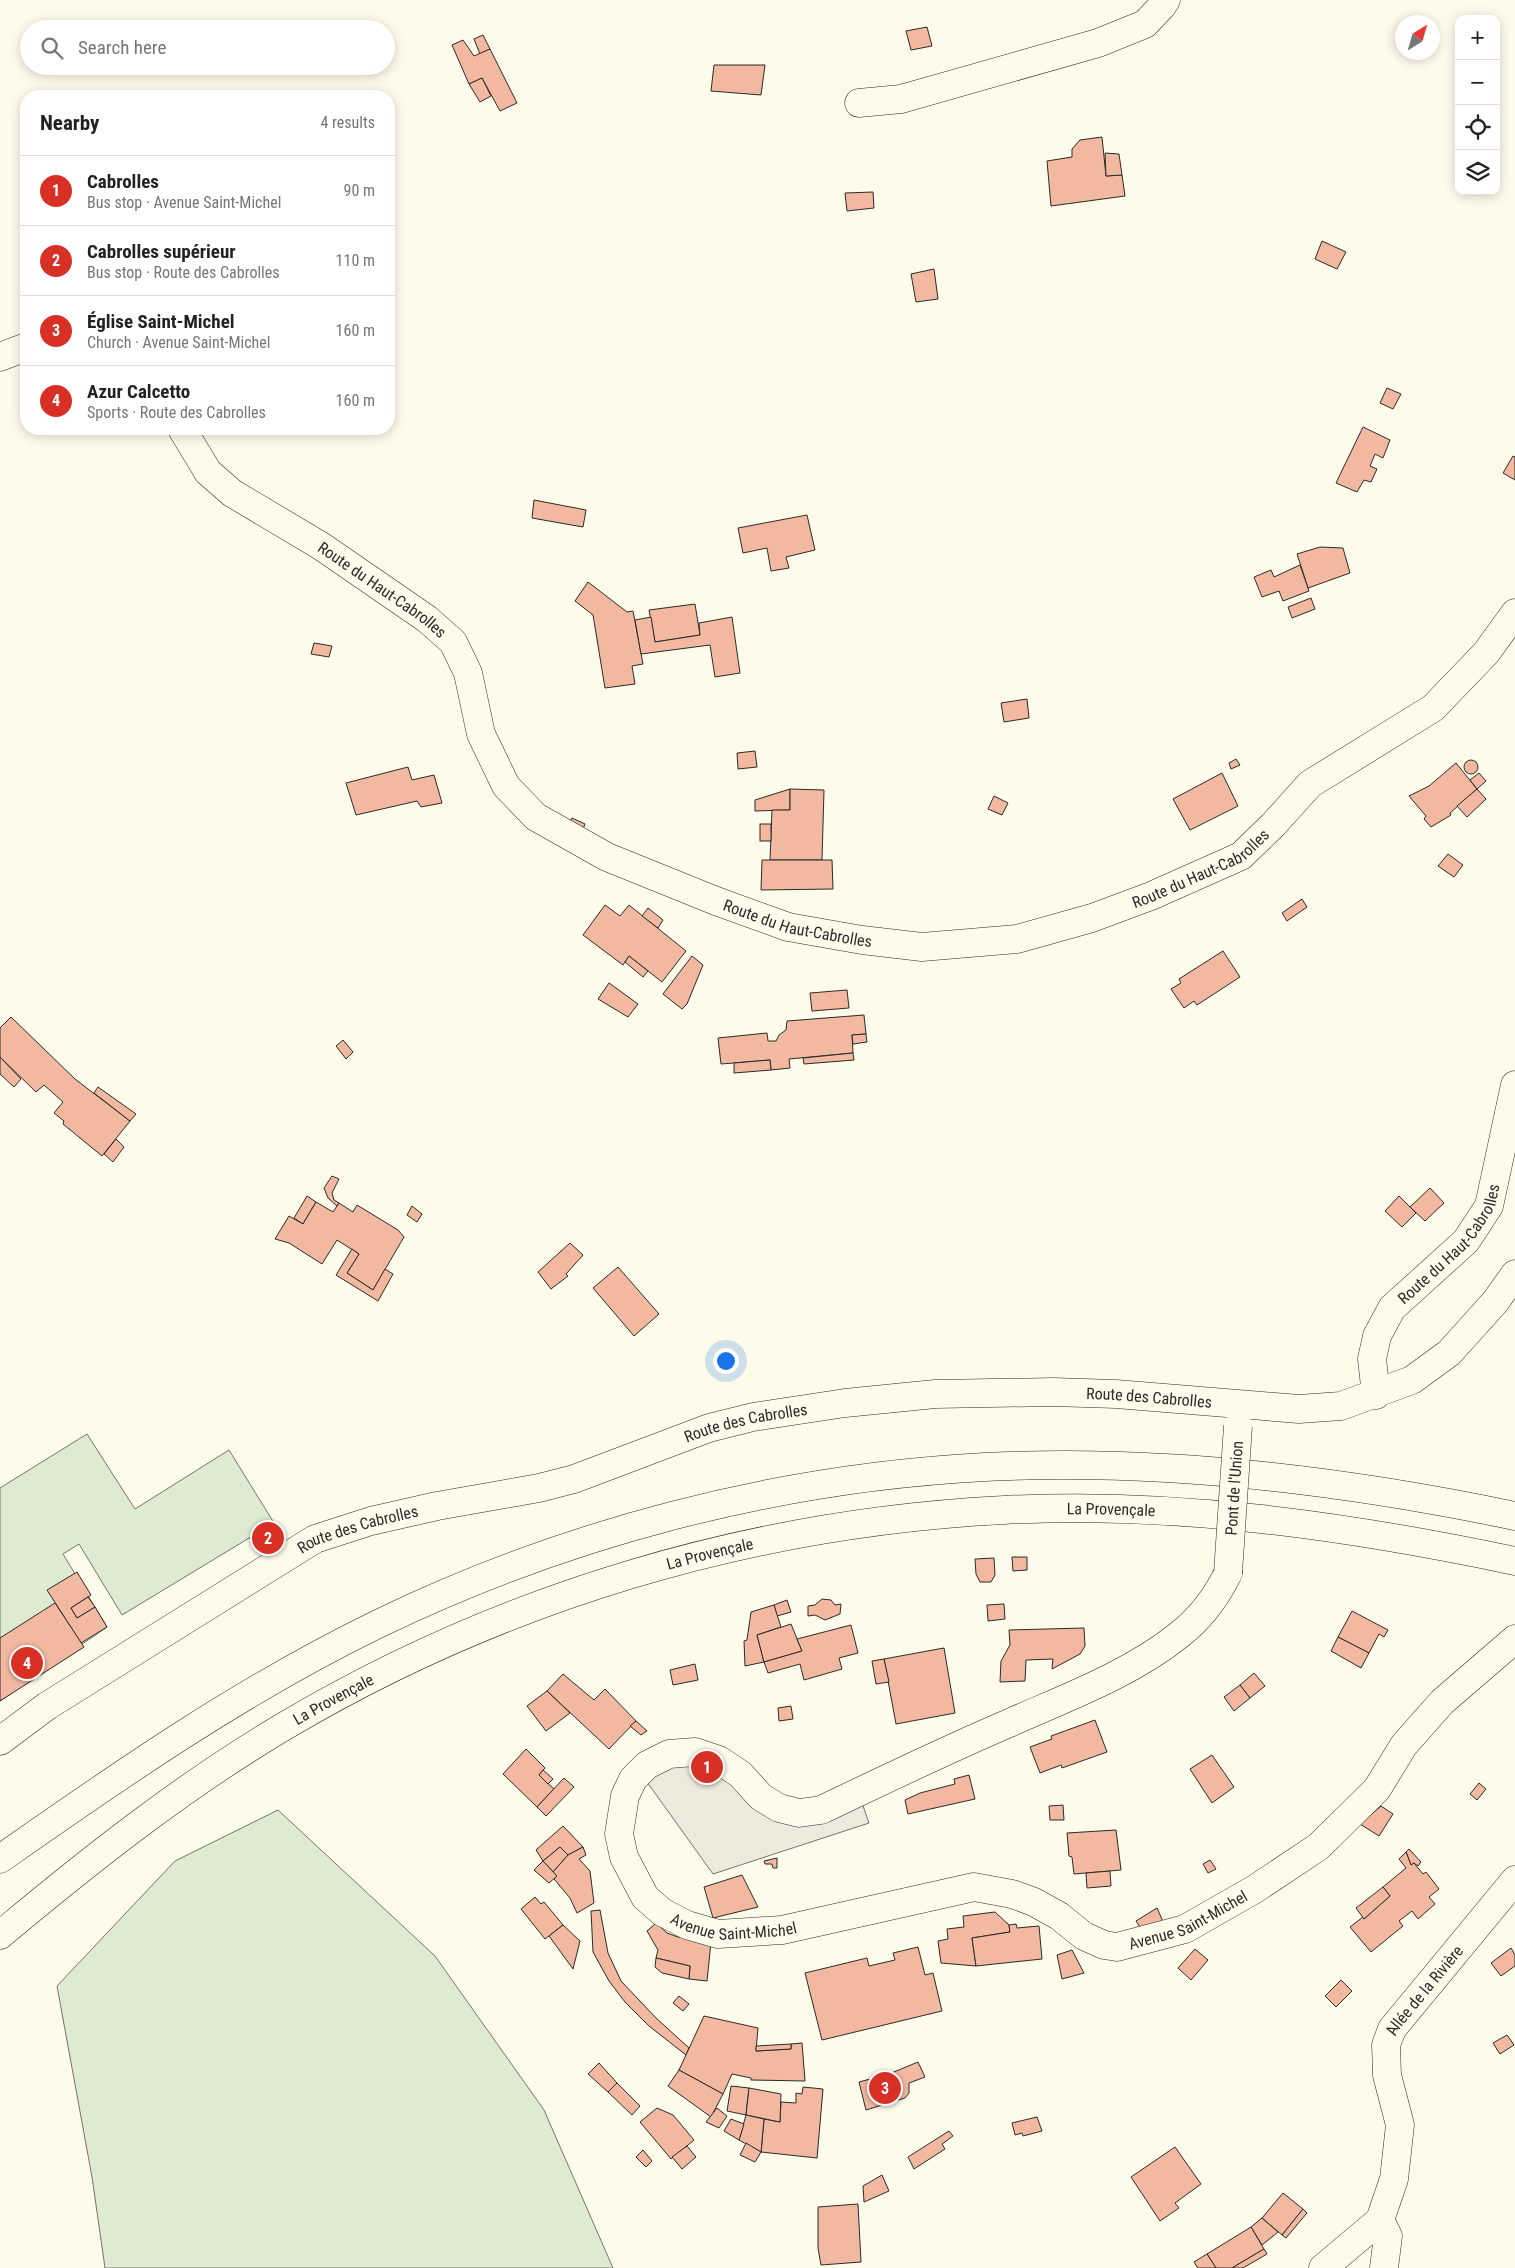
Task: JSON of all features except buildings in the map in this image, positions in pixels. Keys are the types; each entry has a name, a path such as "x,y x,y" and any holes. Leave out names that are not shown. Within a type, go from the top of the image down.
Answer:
{"main road":[{"path":"859,102 901,98 1098,43 1145,24 1166,0"},
{"path":"0,357 20,350"},
{"name":"Route du Haut-Cabrolles","path":"186,435 208,472 232,493 321,546 427,619 453,642 468,673 481,734 506,786 536,817 607,857 716,901 788,927 862,940 922,947 1017,939 1092,918 1152,896 1241,856 1310,784 1433,708 1486,653 1515,613"},
{"name":"Route du Haut-Cabrolles","path":"1376,1395 1372,1359 1377,1336 1392,1308 1466,1241 1489,1206 1515,1086"},
{"name":"Route des Cabrolles","path":"0,1741 47,1706 315,1539 370,1522 437,1506 539,1488 574,1479 709,1428 805,1408 935,1394 990,1392 1116,1394 1239,1415 1341,1406 1376,1395 1412,1380 1449,1353 1495,1302 1515,1274"},
{"name":"Pont de l'Union","path":"1228,1573 1239,1415"},
{"path":"0,1859 189,1731 317,1656 377,1624 470,1584 552,1552 687,1512 822,1485 985,1467 1204,1470 1324,1483 1442,1501 1515,1516"},
{"name":"La Provençale","path":"0,1935 138,1824 183,1791 283,1727 348,1690 447,1642 513,1614 622,1576 722,1550 816,1531 880,1521 1006,1510 1128,1510 1248,1518 1331,1528 1515,1561"},
{"name":"Avenue Saint-Michel","path":"1228,1573 1217,1594 1206,1609 1179,1635 1140,1660 1075,1694 821,1810 799,1813 779,1808 761,1797 740,1774 719,1760 695,1752 669,1754 647,1765 633,1779 625,1796 619,1834 624,1857 634,1879 645,1897 662,1912 687,1925 718,1934 782,1930 974,1887 1012,1894 1034,1902 1058,1916 1084,1936 1104,1945 1117,1947 1185,1929 1255,1889 1318,1847 1377,1789 1404,1745 1442,1702 1515,1639"},
{"name":"Allée de la Rivière","path":"1380,2220 1394,2179 1400,2125 1387,2075 1386,2045 1392,2029 1515,1880"},
{"path":"1323,2268 1380,2220 1388,2236 1384,2268"}],"green space":[{"path":"87,1434 135,1509 229,1450 274,1523 122,1615 79,1544 63,1554 107,1627 0,1701 0,1488"},
{"path":"278,1810 435,1956 544,2110 613,2268 105,2268 92,2177 57,1986 175,1861"}],"shaded area":[{"path":"685,1761 721,1771 762,1808 861,1800 869,1823 713,1874 647,1782 661,1769"}],"place":[{"name":"Cabrolles supérieur","path":"268,1538"},
{"name":"Azur Calcetto","path":"27,1663"},
{"name":"Cabrolles","path":"707,1767"},
{"name":"Église Saint-Michel","path":"885,2088"}]}
